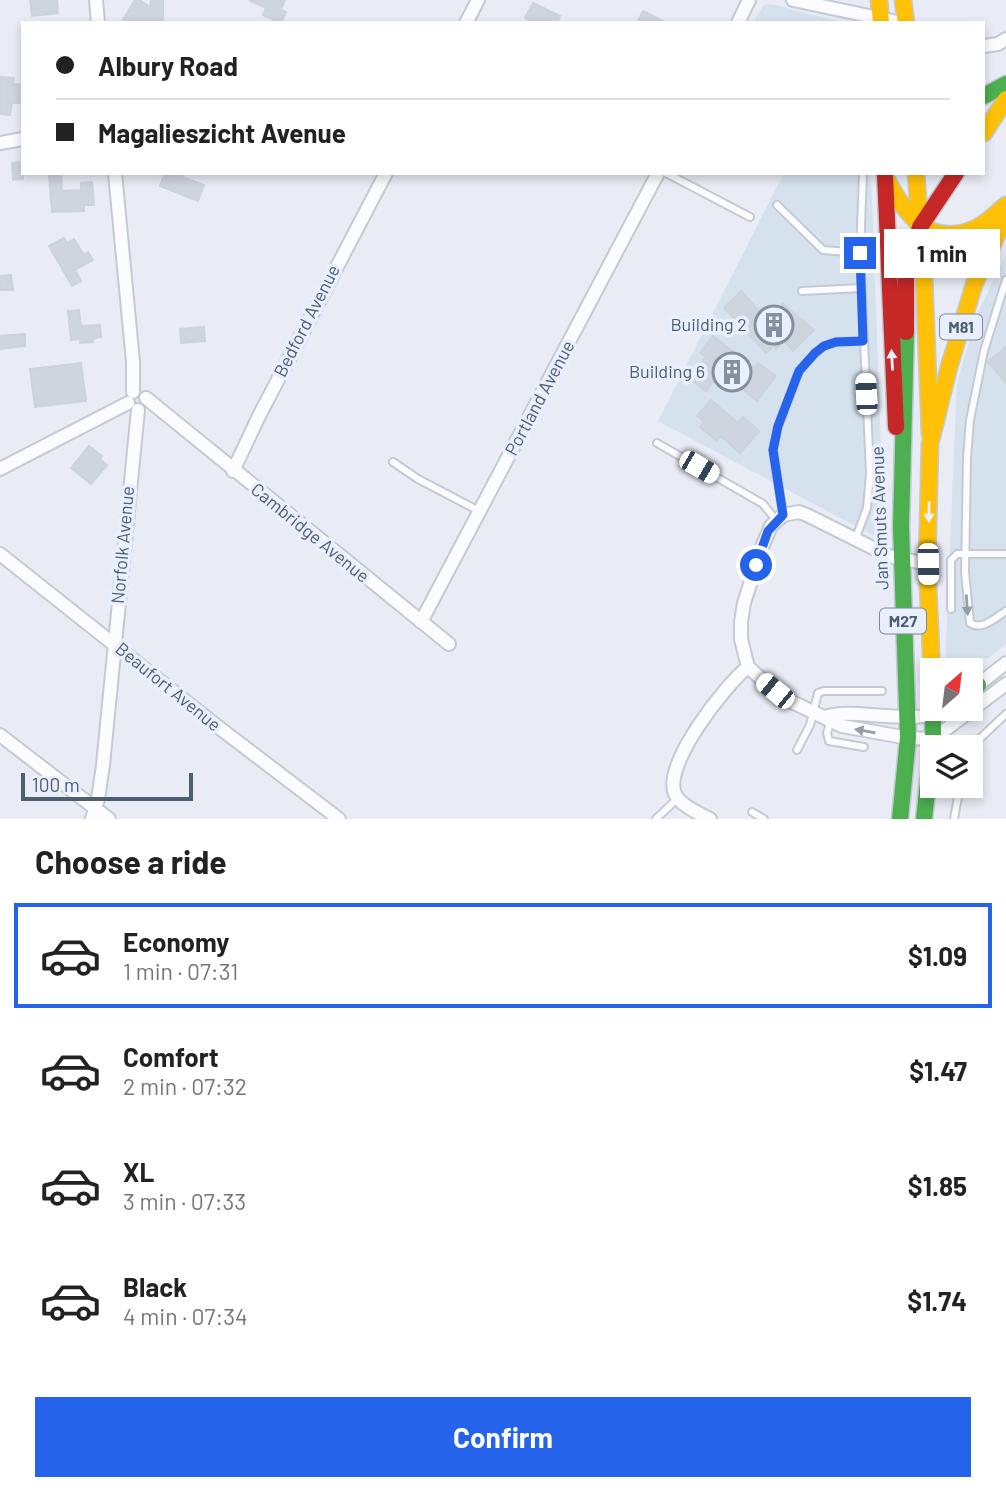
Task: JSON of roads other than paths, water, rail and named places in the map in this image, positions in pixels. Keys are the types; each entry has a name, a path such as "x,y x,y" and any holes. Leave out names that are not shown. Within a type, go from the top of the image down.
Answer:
{"main road":[{"path":"879,0 881,20"},
{"path":"903,0 904,21"},
{"path":"985,95 1006,84"},
{"path":"985,132 1006,100"},
{"path":"885,175 900,206 920,227 941,233 963,233 983,223 1006,205"},
{"name":"Jan Smuts Avenue","path":"885,175 902,560 912,716 900,819"},
{"name":"M27","path":"916,175 924,277 930,444 928,618 933,658"},
{"path":"901,526 906,276 920,227 955,175"},
{"name":"M81","path":"930,444 949,367 974,285 1006,215"},
{"path":"912,716 918,651 928,618"},
{"path":"923,819 926,798"}],"street":[{"path":"96,0 98,21"},
{"path":"467,21 478,0"},
{"path":"739,21 750,0"},
{"path":"793,0 881,20"},
{"path":"985,46 998,44 1006,39"},
{"path":"0,143 21,139"},
{"path":"0,469 136,401 115,175"},
{"name":"Bedford Avenue","path":"233,471 259,415 385,175"},
{"name":"Portland Avenue","path":"421,622 657,175"},
{"name":"Cambridge Avenue","path":"136,401 171,421 449,644"},
{"name":"Norfolk Avenue","path":"94,813 103,765 136,401"},
{"path":"920,738 842,726 775,691 748,667 741,639 744,603 762,547 780,517 799,512 902,560 928,564"},
{"name":"Beaufort Avenue","path":"0,554 339,819"},
{"path":"984,680 1006,663"},
{"path":"710,819 678,798 673,786 675,773 687,747 726,687 748,667"},
{"path":"938,735 1006,684"},
{"path":"823,716 920,714"},
{"path":"0,735 94,813 109,819"}],"lane":[{"path":"660,175 750,217"},
{"path":"855,540 869,494 860,253 863,175"},
{"path":"777,205 823,250 860,253"},
{"path":"1006,280 984,351 970,420 966,554 970,623 979,627 1006,611"},
{"path":"802,291 861,288"},
{"path":"780,517 773,450 778,426 799,371 824,346 836,342 863,341"},
{"path":"657,443 763,504 780,517"},
{"path":"393,461 418,479 480,511"},
{"path":"951,609 951,560 957,554 1006,554"},
{"path":"864,747 829,741 816,695 821,692 882,691"},
{"path":"983,736 1006,714"},
{"path":"797,750 823,716"},
{"path":"656,819 678,798"},
{"path":"954,819 958,798"},
{"path":"752,812 764,819"}],"place":[{"name":"Building 2","path":"774,325"},
{"name":"Building 6","path":"732,372"}]}
